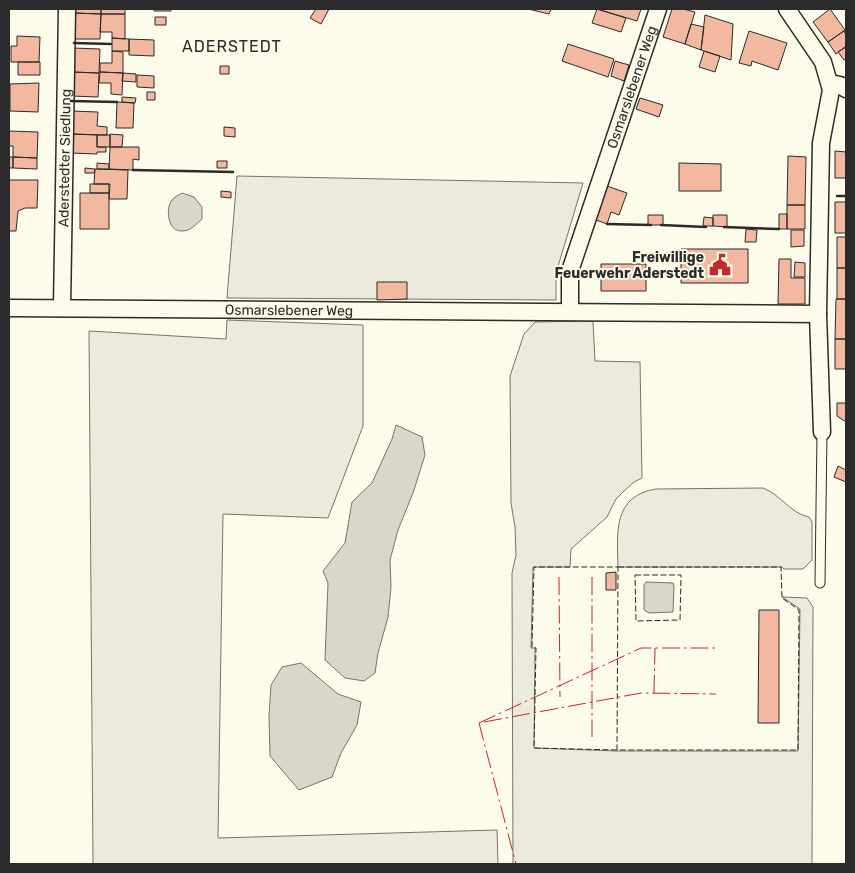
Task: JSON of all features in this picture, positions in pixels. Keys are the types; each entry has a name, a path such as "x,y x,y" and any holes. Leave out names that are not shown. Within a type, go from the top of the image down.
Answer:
{"street":[{"name":"Aderstedter Siedlung","path":"62,308 67,9"},
{"name":"Osmarslebener Weg","path":"570,311 570,271 658,9"},
{"path":"787,9 823,62 831,90 821,143 818,314 822,432"},
{"path":"830,83 840,85 846,89"},
{"name":"Osmarslebener Weg","path":"9,308 818,314"}],"lane":[{"path":"820,583 822,432"}],"shaded area":[{"path":"237,176 583,183 556,273 556,300 227,298"},
{"path":"182,193 194,197 202,207 202,219 191,229 185,231 174,228 168,214 172,200"},
{"path":"227,320 363,325 363,426 328,518 223,514 218,838 497,830 498,864 93,864 89,331 226,339"},
{"path":"593,321 595,361 640,362 642,478 634,482 616,499 607,517 571,549 570,567 533,567 531,648 535,648 534,748 617,751 798,751 800,609 782,597 807,598 813,607 812,864 513,864 512,573 516,555 515,527 511,503 510,376 524,334 535,322"},
{"path":"396,425 422,437 425,455 413,493 398,530 390,560 391,587 388,617 378,653 375,673 364,681 345,678 325,660 328,583 323,571 345,543 352,502 372,483 392,439"},
{"path":"763,488 797,512 809,517 812,522 812,560 803,569 784,569 782,567 618,567 617,541 620,518 632,499 642,493 656,489"},
{"path":"646,582 673,583 673,612 649,613 644,610 644,585"},
{"path":"301,663 338,694 361,702 357,725 341,753 332,777 299,790 270,756 269,716 271,685 282,667"}],"building":[{"path":"74,9 101,9 101,14 74,13"},
{"path":"101,9 125,9 125,14 101,14"},
{"path":"154,9 171,9 171,11 154,11"},
{"path":"316,9 329,9 321,24 310,18"},
{"path":"528,9 551,9 549,14"},
{"path":"597,9 626,18 621,32 592,23"},
{"path":"597,9 641,9 637,21"},
{"path":"672,9 695,12 685,44 663,37"},
{"path":"830,9 845,30 828,42 813,22"},
{"path":"74,13 101,14 100,39 73,39"},
{"path":"101,14 125,14 125,39 112,38 112,32 100,32"},
{"path":"705,15 733,24 731,60 701,50"},
{"path":"155,17 166,17 166,25 155,25"},
{"path":"691,24 704,27 701,50 685,44"},
{"path":"749,31 787,43 778,70 752,61 751,66 739,63"},
{"path":"844,31 846,46 836,54 828,42"},
{"path":"17,36 40,37 39,62 11,62 11,46 17,46"},
{"path":"112,38 129,39 129,51 112,51"},
{"path":"129,39 154,40 154,56 129,55"},
{"path":"568,44 614,59 608,77 562,61"},
{"path":"846,47 846,59 844,60 838,52"},
{"path":"73,48 100,49 99,73 72,72"},
{"path":"112,51 123,52 123,73 100,72 100,63 112,63"},
{"path":"704,51 720,56 715,72 699,67"},
{"path":"615,61 629,65 624,81 611,76"},
{"path":"18,62 40,62 40,75 18,75"},
{"path":"220,66 229,66 229,74 220,74"},
{"path":"72,72 99,73 98,97 71,96"},
{"path":"100,72 123,73 122,95 111,94 111,83 99,83"},
{"path":"123,73 136,74 136,82 122,81"},
{"path":"137,75 154,76 154,88 137,87"},
{"path":"39,83 38,112 10,111 10,84"},
{"path":"147,92 155,92 155,100 147,100"},
{"path":"122,97 136,98 135,103 122,102"},
{"path":"640,98 663,105 659,117 636,109"},
{"path":"117,102 134,103 133,128 116,128"},
{"path":"71,111 98,112 97,126 107,127 107,135 71,134"},
{"path":"224,127 235,128 235,137 224,136"},
{"path":"9,131 38,132 37,158 13,157 13,146 9,146"},
{"path":"71,134 97,135 97,147 106,147 106,152 97,152 97,154 70,153"},
{"path":"110,134 123,135 122,147 110,147"},
{"path":"97,135 110,135 110,147 97,147"},
{"path":"110,147 139,147 139,160 133,159 133,170 109,169"},
{"path":"835,151 846,152 846,178 835,178"},
{"path":"788,156 806,157 805,205 787,205"},
{"path":"9,157 13,157 13,168 9,168"},
{"path":"13,157 37,158 37,169 13,168"},
{"path":"217,161 227,161 227,168 217,168"},
{"path":"97,163 109,164 109,169 97,169"},
{"path":"679,163 721,164 721,191 679,191"},
{"path":"85,168 95,169 94,173 85,173"},
{"path":"95,169 128,170 127,199 109,199 110,184 94,184"},
{"path":"10,180 38,180 37,208 25,208 18,211 16,231 9,231"},
{"path":"90,184 109,184 109,193 90,193"},
{"path":"607,186 627,193 619,215 611,212 607,224 596,220"},
{"path":"221,191 231,192 231,198 221,197"},
{"path":"80,193 109,193 109,229 80,229"},
{"path":"835,202 846,202 846,233 835,233"},
{"path":"787,205 805,205 805,229 787,229"},
{"path":"779,214 787,214 787,229 779,229"},
{"path":"648,215 663,215 663,225 648,225"},
{"path":"713,215 727,215 727,227 713,226"},
{"path":"704,217 713,218 713,226 703,226"},
{"path":"746,229 757,230 756,242 745,242"},
{"path":"791,230 804,230 804,246 791,247"},
{"path":"837,237 846,237 846,268 837,268"},
{"path":"681,249 748,249 748,283 681,283"},
{"path":"779,259 791,259 791,278 805,278 805,304 778,304"},
{"path":"795,262 805,263 805,277 794,277"},
{"path":"601,264 646,264 646,291 601,291"},
{"path":"837,268 846,268 846,299 837,299"},
{"path":"377,282 407,282 407,299 377,300"},
{"path":"836,299 846,299 846,339 835,339"},
{"path":"835,339 846,339 846,369 835,369"},
{"path":"837,403 846,403 846,422 837,416"},
{"path":"838,466 846,470 846,482 834,477"},
{"path":"616,572 616,590 606,590 606,573"},
{"path":"759,610 779,610 779,723 758,723"}],"fence":[{"path":"617,750 534,748 536,648 532,647 534,567 618,567"},
{"path":"618,567 781,567 782,598 799,610 798,750 617,750 618,567"},
{"path":"635,575 681,575 680,620 636,621 635,575"}],"wall":[{"path":"74,43 111,44"},
{"path":"71,101 117,102"},
{"path":"133,170 233,172"},
{"path":"837,196 846,196"},
{"path":"607,224 651,225"},
{"path":"661,225 706,227"},
{"path":"724,227 779,229"}],"power":[{"path":"559,577 560,697"},
{"path":"592,577 592,737"},
{"path":"479,723 641,648 716,648"},
{"path":"654,693 655,648"},
{"path":"484,722 641,693 716,694"},
{"path":"479,723 516,864"}],"place":[{"name":"Freiwillige Feuerwehr Aderstedt","path":"720,265"}],"district":[{"name":"ADERSTEDT","path":"232,46"}]}
